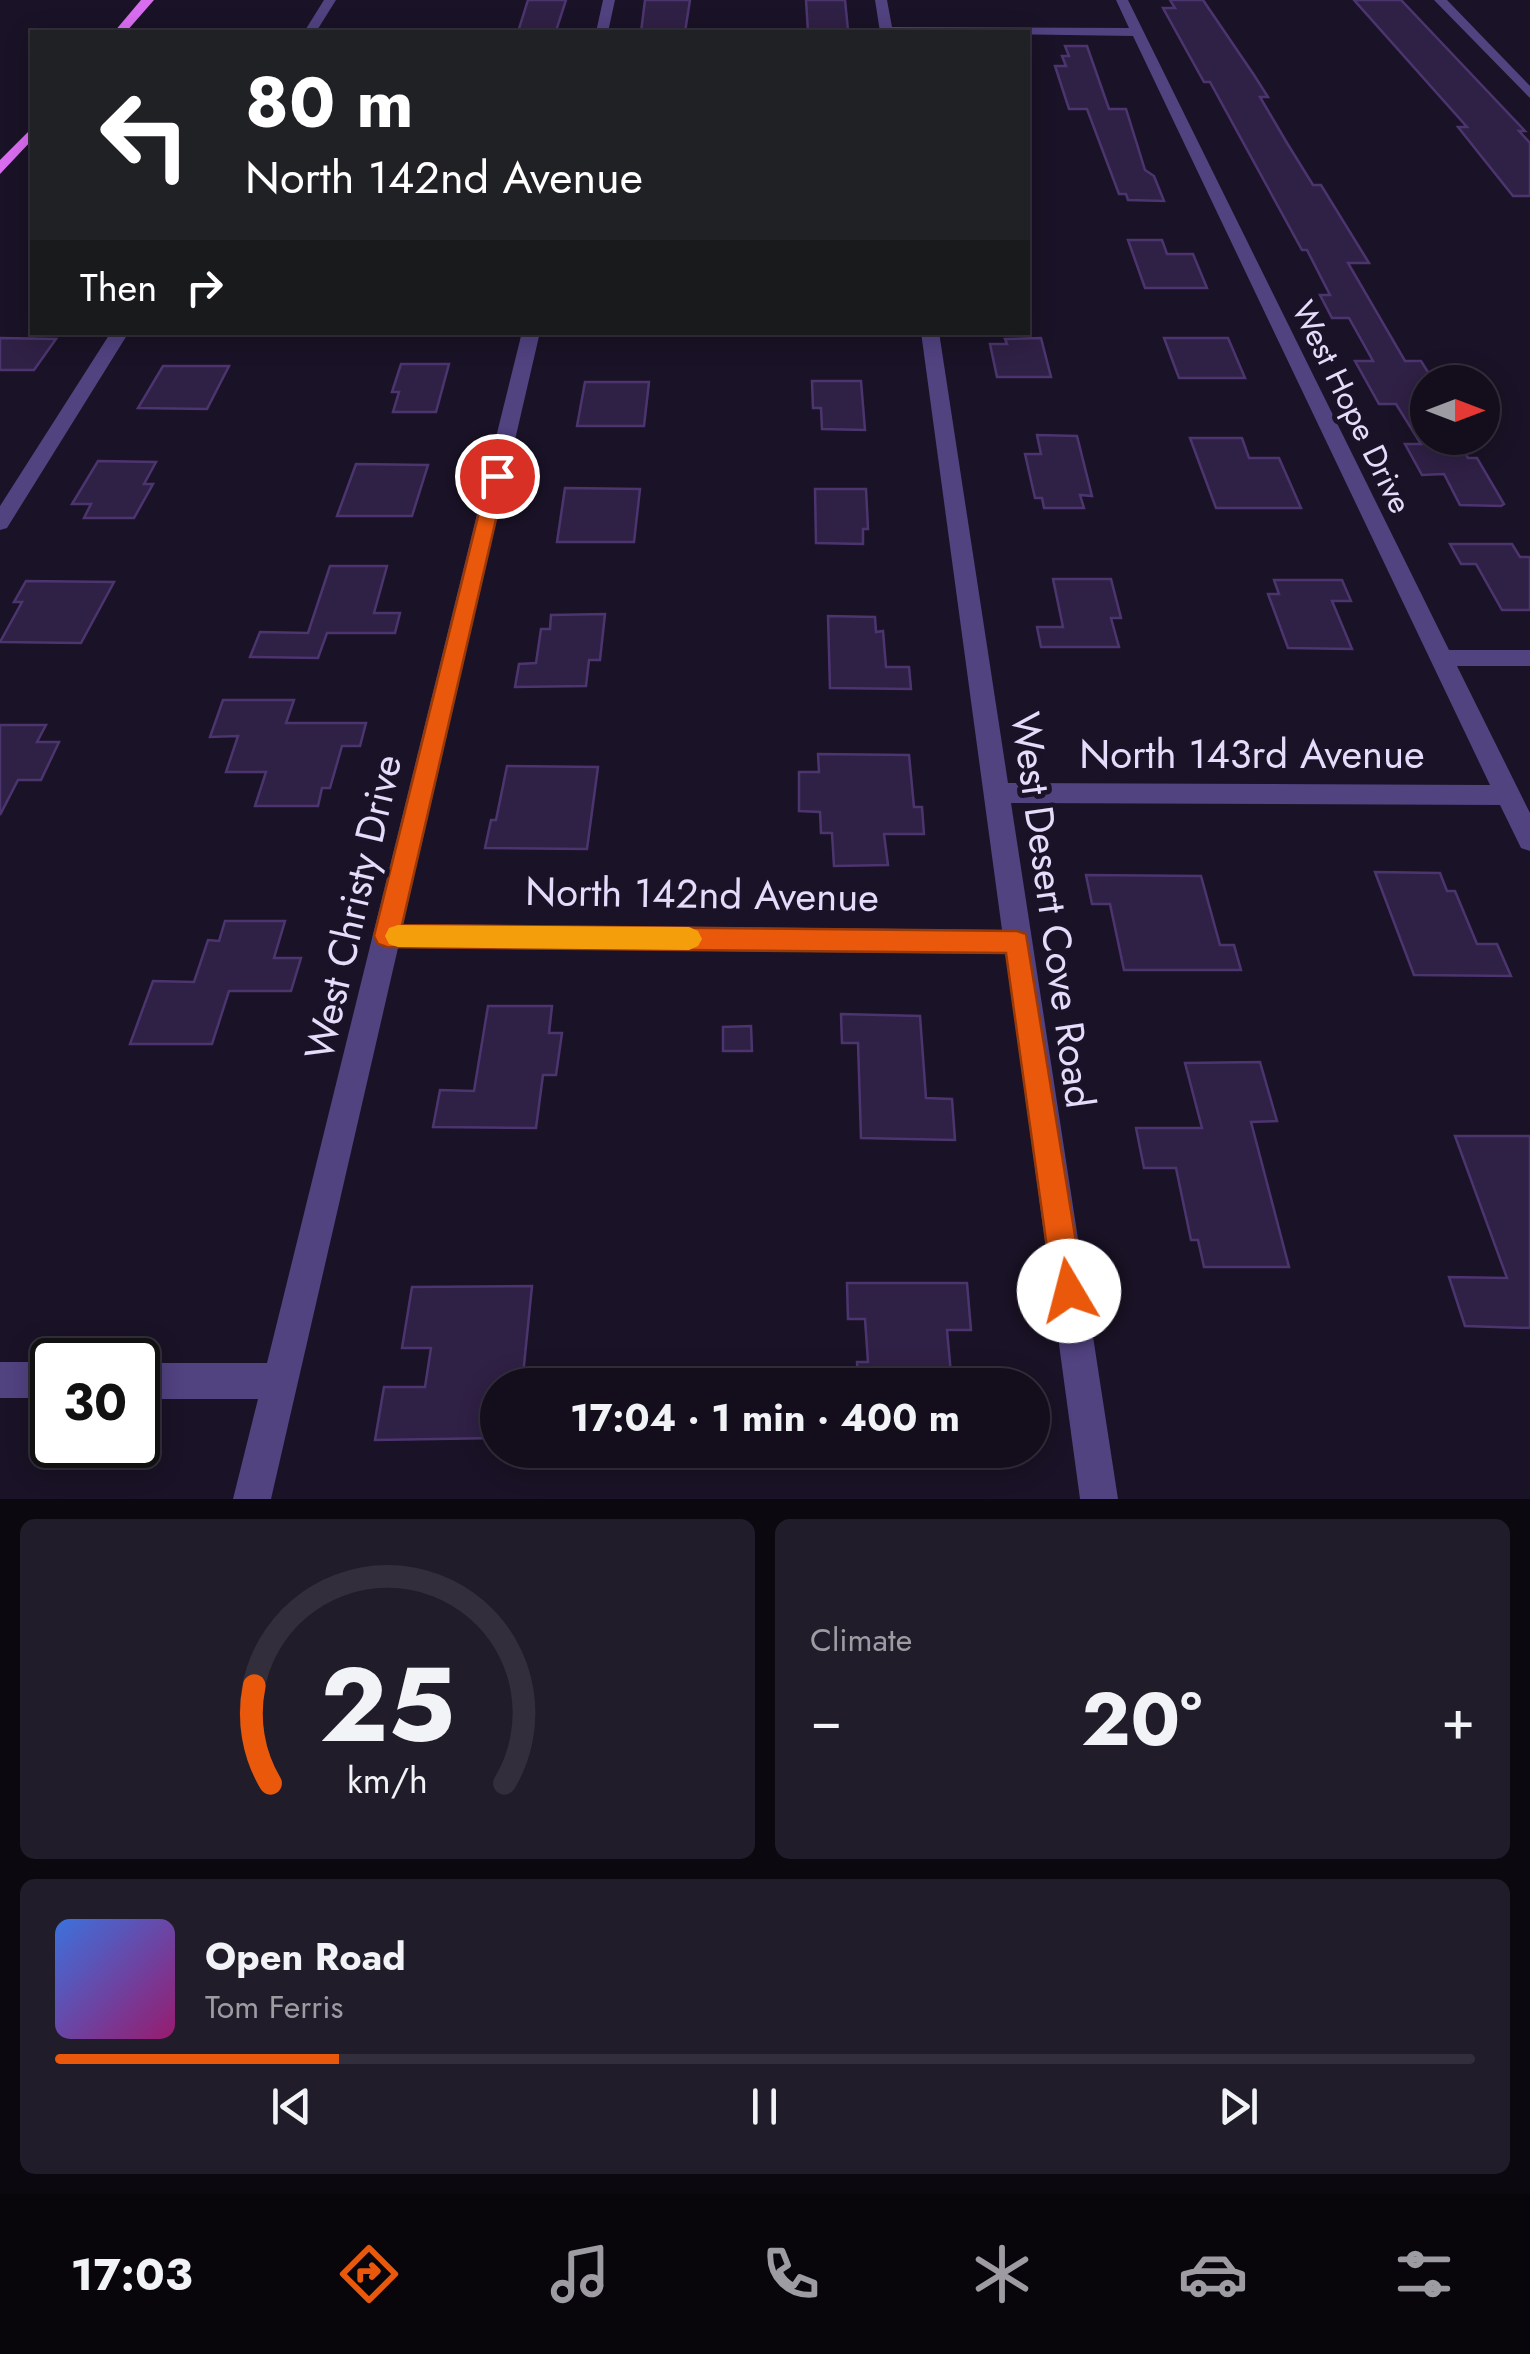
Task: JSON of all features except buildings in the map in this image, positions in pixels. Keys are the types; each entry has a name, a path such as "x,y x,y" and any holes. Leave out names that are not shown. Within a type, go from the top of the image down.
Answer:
{"main road":[{"path":"122,30 148,0"},
{"path":"0,169 30,134"}],"street":[{"path":"311,30 330,0"},
{"path":"602,30 610,0"},
{"path":"881,0 886,30"},
{"name":"West Hope Drive","path":"1122,0 1530,840"},
{"path":"1440,0 1530,94"},
{"path":"1030,32 1138,32"},
{"path":"0,523 118,335"},
{"name":"West Christy Drive","path":"252,1499 530,335"},
{"name":"West Desert Cove Road","path":"930,335 1099,1499"},
{"path":"1440,658 1530,658"},
{"name":"North 143rd Avenue","path":"996,793 1509,796"},
{"name":"North 142nd Avenue","path":"387,936 1017,942"},
{"path":"0,1380 30,1380"},
{"path":"160,1380 280,1381"}],"slow traffic":[{"path":"398,936 689,939"}],"route":[{"path":"497,476 387,936 1017,942 1069,1291"}]}
